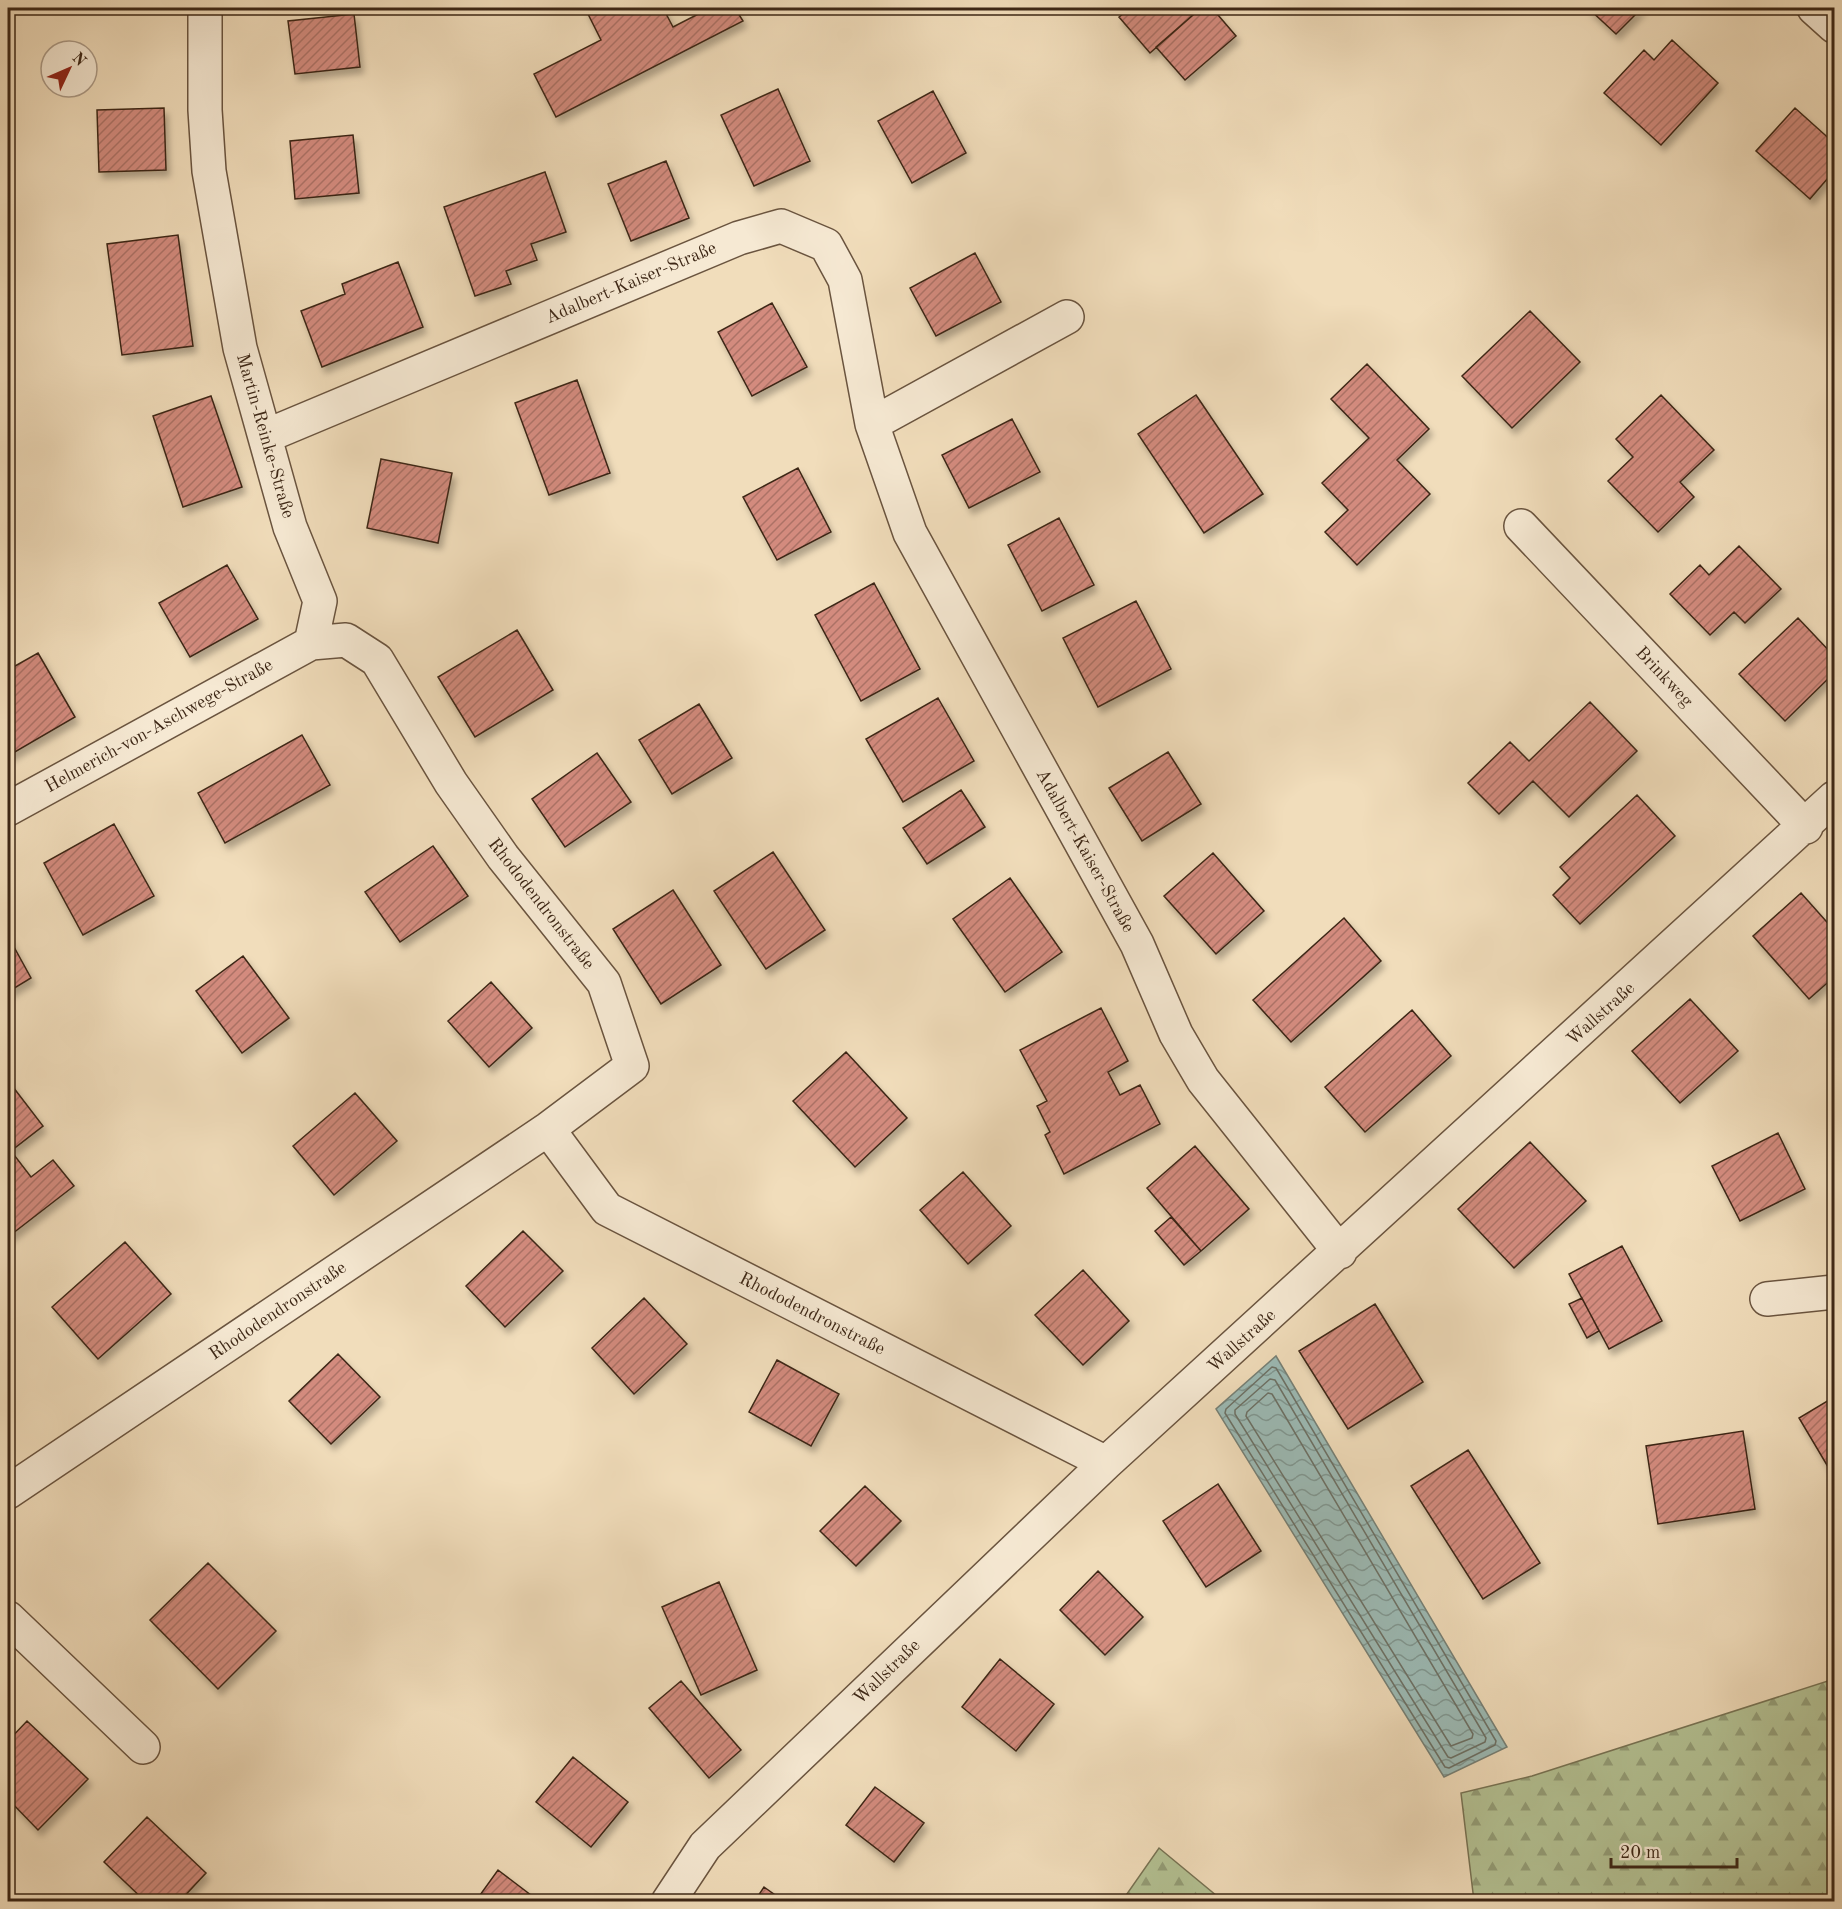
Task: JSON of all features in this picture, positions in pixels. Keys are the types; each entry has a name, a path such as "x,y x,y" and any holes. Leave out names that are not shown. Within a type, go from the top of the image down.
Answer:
{"street":[{"name":"Martin-Reinke-Straße","path":"205,8 205,110 209,171 240,348 290,527 320,601 311,644"},
{"path":"1814,8 1834,26"},
{"name":"Adalbert-Kaiser-Straße","path":"266,436 739,238 781,226 826,245 844,280 872,424 910,533 1137,944 1176,1034 1203,1080 1340,1252"},
{"path":"872,424 1066,317"},
{"name":"Brinkweg","path":"1521,526 1806,827"},
{"name":"Rhododendronstraße","path":"8,1492 548,1129 632,1066 604,983 503,857 451,783 377,660 346,640 311,644"},
{"name":"Helmerich-von-Aschwege-Straße","path":"8,809 311,644"},
{"name":"Wallstraße","path":"668,1902 705,1846 1106,1463 1806,827 1834,798"},
{"name":"Rhododendronstraße","path":"548,1129 607,1209 1106,1463"},
{"path":"1767,1299 1834,1292"},
{"path":"8,1618 143,1747"}],"green space":[{"path":"1834,1679 1834,1901 1474,1901 1461,1793 1532,1776"},
{"path":"1159,1848 1223,1901 1122,1901"}],"water":[{"path":"1276,1356 1507,1747 1444,1777 1216,1409"}],"building":[{"path":"585,8 663,8 673,27 710,8 735,8 743,21 556,117 534,74 601,40"},
{"path":"1131,8 1201,8 1150,53 1119,17"},
{"path":"1201,8 1212,8 1236,36 1185,80 1156,47"},
{"path":"1588,8 1642,8 1616,34"},
{"path":"354,14 360,67 295,74 288,21"},
{"path":"1672,40 1718,83 1661,145 1604,93 1644,50 1654,60"},
{"path":"778,89 810,161 754,186 721,115"},
{"path":"933,91 966,153 912,183 878,121"},
{"path":"164,108 166,170 99,172 97,110"},
{"path":"1795,108 1834,143 1834,171 1810,199 1756,151"},
{"path":"353,135 359,193 295,199 290,141"},
{"path":"666,161 689,218 631,241 608,184"},
{"path":"545,172 566,232 531,244 537,260 506,271 511,284 475,296 444,207"},
{"path":"178,235 193,346 122,355 107,244"},
{"path":"975,253 1001,302 936,336 910,288"},
{"path":"398,262 423,327 322,367 301,311 345,294 342,284"},
{"path":"772,303 807,367 752,396 718,332"},
{"path":"1530,311 1580,362 1512,428 1462,376"},
{"path":"1367,364 1429,429 1397,460 1430,494 1357,565 1325,532 1348,510 1322,483 1369,438 1331,399"},
{"path":"577,380 610,473 549,495 515,403"},
{"path":"1196,395 1263,494 1204,533 1138,434"},
{"path":"1661,395 1714,450 1680,482 1694,497 1658,532 1608,481 1633,457 1616,439"},
{"path":"211,396 242,487 183,507 153,416"},
{"path":"1012,419 1040,472 969,508 942,455"},
{"path":"381,459 452,473 438,543 367,528"},
{"path":"798,468 831,532 777,560 743,497"},
{"path":"1059,518 1094,585 1042,611 1008,545"},
{"path":"1739,546 1781,589 1745,623 1734,612 1710,635 1670,594 1700,565 1709,575"},
{"path":"227,565 258,619 190,657 159,603"},
{"path":"874,583 920,669 861,701 815,615"},
{"path":"1136,601 1171,669 1098,707 1063,638"},
{"path":"1798,618 1834,656 1834,673 1785,721 1739,674"},
{"path":"517,630 553,690 475,737 438,677"},
{"path":"38,653 75,717 8,756 8,670"},
{"path":"938,698 974,761 903,802 866,739"},
{"path":"1590,702 1637,751 1569,817 1533,781 1499,814 1468,783 1510,742 1529,761"},
{"path":"699,704 732,758 672,794 639,740"},
{"path":"302,735 330,785 225,843 198,793"},
{"path":"1168,752 1201,804 1142,841 1109,788"},
{"path":"597,753 631,802 565,847 532,799"},
{"path":"961,790 985,827 927,864 903,828"},
{"path":"1637,795 1675,836 1580,924 1553,895 1570,878 1560,867"},
{"path":"114,824 154,896 83,935 44,863"},
{"path":"433,846 468,896 400,942 365,892"},
{"path":"773,852 825,930 766,969 714,891"},
{"path":"1213,853 1264,911 1216,954 1164,896"},
{"path":"1010,878 1062,952 1005,992 953,919"},
{"path":"673,890 721,965 661,1004 613,929"},
{"path":"1801,893 1834,930 1834,977 1809,999 1753,936"},
{"path":"1344,918 1381,961 1291,1042 1253,1000"},
{"path":"8,936 31,978 8,992"},
{"path":"243,956 289,1018 242,1053 196,991"},
{"path":"491,982 532,1028 489,1067 448,1021"},
{"path":"1690,999 1738,1051 1680,1103 1632,1051"},
{"path":"1101,1008 1128,1061 1108,1072 1120,1095 1140,1085 1160,1124 1064,1174 1045,1135 1050,1132 1037,1106 1047,1101 1020,1050"},
{"path":"1412,1010 1451,1056 1365,1132 1325,1087"},
{"path":"846,1052 907,1118 855,1167 793,1101"},
{"path":"10,1083 43,1126 11,1151 31,1177 53,1160 74,1186 8,1237 8,1085"},
{"path":"355,1093 397,1141 334,1195 293,1146"},
{"path":"1778,1133 1805,1189 1740,1221 1712,1166"},
{"path":"1530,1142 1586,1201 1514,1268 1458,1209"},
{"path":"1195,1146 1249,1209 1201,1251 1147,1188"},
{"path":"963,1172 1011,1226 968,1264 920,1210"},
{"path":"1171,1217 1201,1251 1184,1265 1155,1231"},
{"path":"523,1231 563,1271 505,1327 466,1286"},
{"path":"125,1242 171,1294 98,1359 52,1307"},
{"path":"1622,1246 1662,1321 1609,1349 1569,1274"},
{"path":"1083,1270 1129,1321 1083,1365 1035,1315"},
{"path":"644,1298 687,1344 634,1394 592,1348"},
{"path":"1582,1298 1599,1331 1587,1338 1569,1304"},
{"path":"1375,1304 1423,1382 1348,1429 1299,1351"},
{"path":"338,1354 380,1397 331,1444 289,1401"},
{"path":"777,1360 839,1394 811,1446 749,1412"},
{"path":"1834,1397 1834,1477 1799,1418"},
{"path":"1743,1431 1755,1509 1658,1524 1646,1446"},
{"path":"1468,1450 1540,1563 1483,1599 1411,1486"},
{"path":"1218,1484 1261,1551 1206,1587 1163,1521"},
{"path":"865,1486 901,1521 856,1566 820,1531"},
{"path":"208,1563 276,1631 218,1689 150,1620"},
{"path":"1098,1571 1143,1617 1105,1655 1060,1610"},
{"path":"719,1582 757,1670 701,1695 662,1607"},
{"path":"1000,1659 1054,1704 1016,1751 962,1707"},
{"path":"681,1681 741,1750 709,1778 649,1708"},
{"path":"27,1721 88,1779 38,1830 8,1799 8,1741"},
{"path":"573,1757 628,1802 591,1847 536,1802"},
{"path":"875,1787 924,1823 894,1862 846,1825"},
{"path":"147,1817 206,1873 179,1902 146,1902 104,1862"},
{"path":"498,1870 540,1902 475,1902"},
{"path":"764,1887 785,1902 754,1902"}]}
